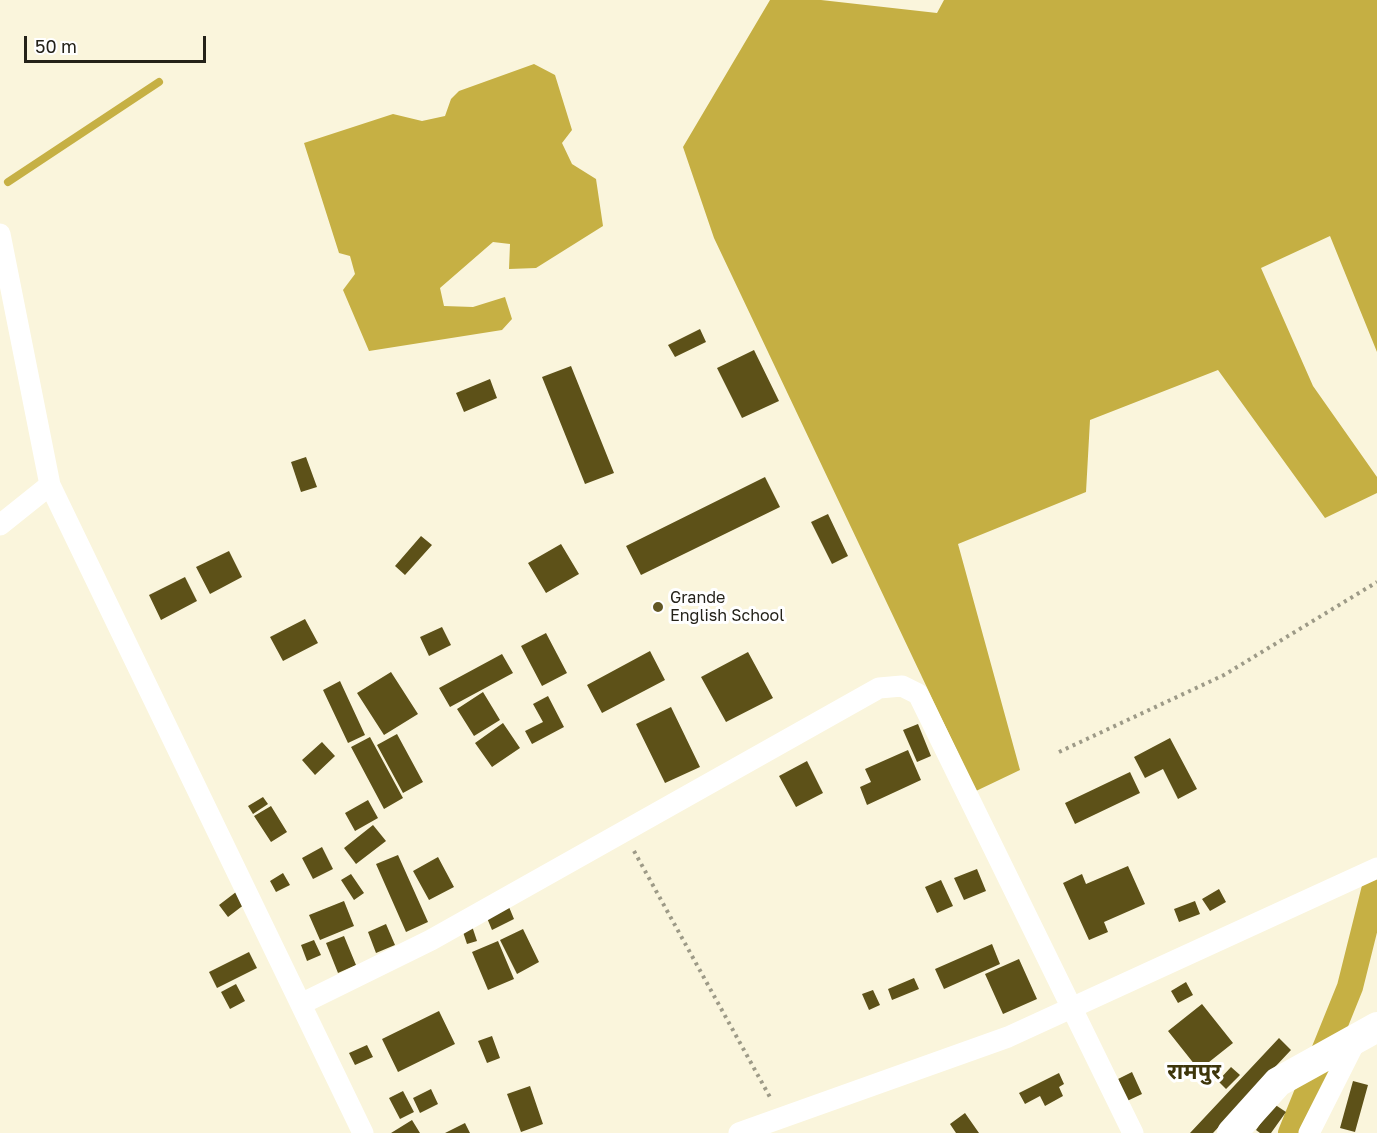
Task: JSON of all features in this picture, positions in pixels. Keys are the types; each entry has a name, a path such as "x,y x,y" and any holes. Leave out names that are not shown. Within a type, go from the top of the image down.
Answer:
{"main road":[{"path":"1232,1133 1278,1082 1355,1039"}],"street":[{"path":"0,234 50,485 303,1003 363,1133"},
{"path":"0,525 50,485"},
{"path":"303,1003 431,940 879,687 902,686 918,694 1133,1133"},
{"path":"739,1133 1008,1037 1377,868"},
{"path":"1310,1133 1355,1039"}],"path":[{"path":"1059,752 1224,675 1377,582"},
{"path":"623,832 776,1108"}],"shaded area":[{"path":"770,0 821,0 937,13 944,0 1377,0 1377,352 1330,236 1261,268 1313,386 1377,477 1377,493 1325,518 1218,370 1090,420 1086,492 958,544 1020,770 976,791 714,238 683,147"},
{"path":"534,64 555,75 572,130 562,143 572,164 596,179 603,226 536,268 509,269 510,244 493,242 440,288 444,306 473,307 505,297 512,319 502,330 369,351 343,290 355,274 350,256 339,253 304,143 393,114 422,121 445,116 451,99 459,91"}],"building":[{"path":"700,329 706,342 675,357 668,345"},
{"path":"754,350 779,401 742,418 717,368"},
{"path":"571,366 614,473 585,484 542,377"},
{"path":"490,379 497,398 464,412 456,393"},
{"path":"306,457 317,487 301,492 291,462"},
{"path":"765,477 780,507 641,575 626,546"},
{"path":"828,514 848,556 832,564 811,522"},
{"path":"421,536 432,545 405,575 395,566"},
{"path":"561,544 579,574 546,593 528,563"},
{"path":"229,551 242,577 210,594 196,567"},
{"path":"185,577 197,601 161,620 149,595"},
{"path":"305,619 318,643 283,661 270,637"},
{"path":"442,627 451,645 429,656 420,637"},
{"path":"546,633 567,673 542,686 521,646"},
{"path":"650,651 665,680 602,713 587,685"},
{"path":"748,652 773,698 726,722 701,677"},
{"path":"502,654 513,673 450,707 439,688"},
{"path":"391,672 418,714 384,735 357,693"},
{"path":"340,681 365,735 348,743 323,690"},
{"path":"483,692 500,720 474,736 457,709"},
{"path":"548,696 564,727 532,744 525,731 543,722 533,704"},
{"path":"671,707 700,767 665,783 636,724"},
{"path":"503,723 520,748 492,767 475,743"},
{"path":"918,724 931,756 917,762 903,730"},
{"path":"397,734 423,782 403,793 377,745"},
{"path":"370,737 403,798 384,809 351,747"},
{"path":"1170,738 1197,789 1178,799 1163,769 1145,778 1134,757"},
{"path":"322,742 335,756 315,775 302,760"},
{"path":"908,750 921,780 867,805 860,787 871,782 865,769"},
{"path":"807,761 823,793 796,807 779,776"},
{"path":"1130,772 1140,793 1075,824 1065,803"},
{"path":"263,797 268,804 253,814 248,806"},
{"path":"368,800 378,818 355,831 345,813"},
{"path":"271,806 287,832 271,842 254,816"},
{"path":"373,825 386,841 356,864 344,848"},
{"path":"322,847 333,869 313,879 302,858"},
{"path":"398,855 428,922 406,932 376,864"},
{"path":"438,857 454,887 429,900 413,871"},
{"path":"1128,866 1145,904 1104,922 1108,932 1089,940 1063,883 1082,874 1086,884"},
{"path":"977,869 986,891 964,900 954,878"},
{"path":"283,873 290,885 276,892 270,881"},
{"path":"351,874 364,893 354,900 341,880"},
{"path":"941,880 953,906 937,913 925,887"},
{"path":"1219,889 1226,902 1210,911 1202,899"},
{"path":"236,892 245,904 228,917 219,905"},
{"path":"344,901 354,926 320,940 309,915"},
{"path":"1195,901 1200,914 1179,922 1174,909"},
{"path":"509,907 514,919 492,930 487,918"},
{"path":"386,924 395,945 376,953 368,932"},
{"path":"472,926 477,941 467,944 462,929"},
{"path":"523,929 539,962 517,974 500,940"},
{"path":"344,936 356,965 338,973 326,943"},
{"path":"314,940 321,955 307,961 301,945"},
{"path":"498,941 514,979 488,990 472,952"},
{"path":"992,944 1000,964 944,989 935,969"},
{"path":"249,952 257,968 217,988 209,972"},
{"path":"1019,959 1037,999 1003,1014 985,974"},
{"path":"914,978 919,989 892,1000 888,989"},
{"path":"1186,982 1193,995 1178,1003 1171,991"},
{"path":"236,984 245,1001 230,1009 221,992"},
{"path":"873,990 880,1005 869,1010 862,994"},
{"path":"1202,1004 1233,1043 1199,1070 1168,1031"},
{"path":"439,1011 455,1044 398,1072 382,1039"},
{"path":"492,1036 500,1058 487,1063 478,1041"},
{"path":"1279,1038 1291,1050 1213,1133 1190,1133"},
{"path":"367,1045 373,1057 355,1065 349,1053"},
{"path":"1231,1067 1240,1075 1226,1089 1218,1081"},
{"path":"1132,1072 1142,1094 1127,1101 1118,1079"},
{"path":"1059,1073 1064,1084 1059,1087 1063,1096 1045,1106 1040,1096 1025,1104 1019,1093"},
{"path":"1353,1081 1368,1085 1355,1132 1340,1128"},
{"path":"530,1086 543,1124 521,1132 507,1094"},
{"path":"431,1089 438,1104 420,1113 413,1098"},
{"path":"403,1091 414,1112 400,1119 389,1098"},
{"path":"1274,1104 1286,1112 1271,1133 1260,1133 1256,1130"},
{"path":"965,1113 979,1133 956,1133 950,1124"},
{"path":"412,1120 420,1133 391,1133"},
{"path":"465,1123 470,1133 445,1133"}],"waterway":[{"path":"8,182 159,82"},
{"path":"1291,1133 1350,987 1377,879"}],"place":[{"name":"Grande English School","path":"658,607"}],"district":[{"name":"रामपुर","path":"1194,1072"}]}
